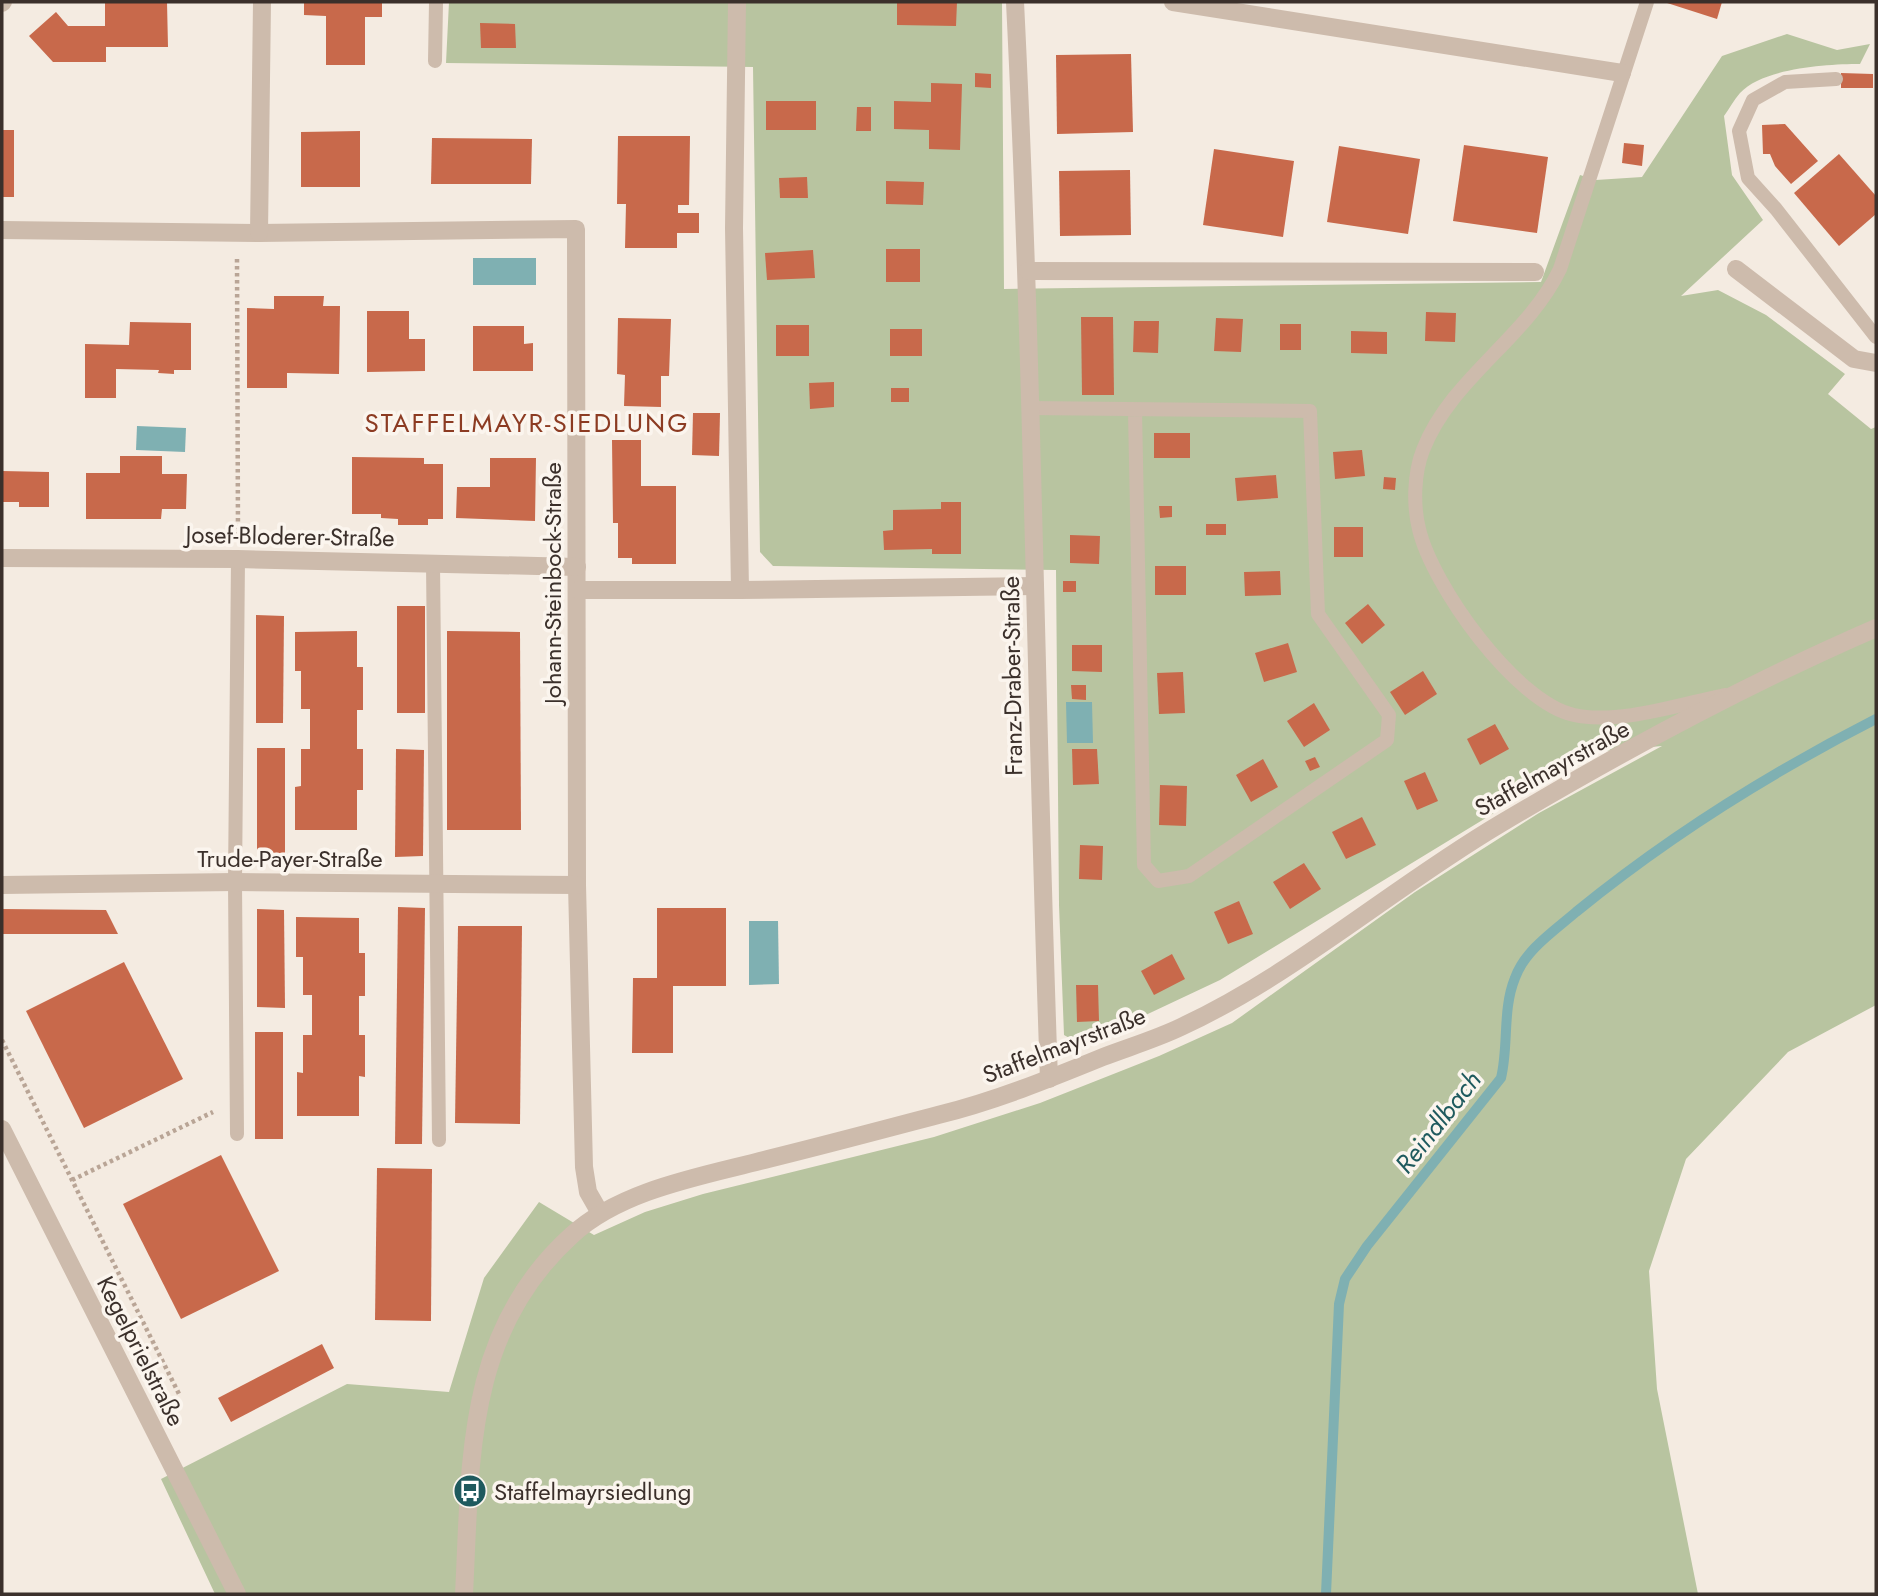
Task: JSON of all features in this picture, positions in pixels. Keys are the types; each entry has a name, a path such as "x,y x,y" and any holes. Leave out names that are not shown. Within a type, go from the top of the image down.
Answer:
{"street":[{"path":"259,233 262,2"},
{"path":"737,2 734,228 740,590"},
{"name":"Franz-Draber-Straße","path":"1015,2 1028,271 1029,408 1049,1079"},
{"path":"1173,2 1622,73"},
{"name":"Johann-Steinbock-Straße","path":"2,230 259,233 576,229 577,885 583,1167 588,1192 600,1213"},
{"path":"1736,269 1854,359 1876,363"},
{"path":"1028,271 1535,272"},
{"name":"Josef-Bloderer-Straße","path":"2,558 238,559 577,567"},
{"path":"578,590 1035,586"},
{"name":"Staffelmayrstraße","path":"464,1594 473,1431 483,1381 499,1338 545,1262 573,1233 600,1213 644,1195 945,1114 1049,1079 1182,1027 1281,970 1386,896 1500,824 1737,693 1876,628"},
{"name":"Trude-Payer-Straße","path":"2,885 235,882 577,885"},
{"name":"Kegelprielstraße","path":"2,1129 237,1594"}],"lane":[{"path":"435,61 436,2"},
{"path":"1647,2 1560,269 1547,295 1452,399 1423,451 1415,491 1419,529 1433,568 1471,626 1512,678 1539,699 1571,715 1600,719 1737,693"},
{"path":"1836,79 1785,82 1753,100 1739,131 1748,177 1876,337"},
{"path":"1029,408 1310,411 1318,614 1389,715 1387,740 1189,876 1158,881 1144,865 1135,411"},
{"path":"237,1134 239,1099 235,882 238,559"},
{"path":"433,564 439,1140"}],"path":[{"path":"237,233 238,559"},
{"path":"2,1040 180,1396"},
{"path":"72,1180 239,1099"}],"green space":[{"path":"449,2 1002,2 1004,289 1541,282 1580,175 1596,180 1642,177 1722,56 1787,34 1837,50 1870,44 1860,64 1831,65 1779,73 1750,85 1740,93 1724,116 1732,175 1763,220 1681,296 1718,290 1766,315 1845,374 1828,394 1871,429 1876,427 1876,1005 1788,1052 1686,1159 1649,1271 1657,1389 1698,1594 215,1594 161,1479 347,1384 449,1392 484,1278 539,1202 594,1235 645,1212 703,1194 934,1137 1040,1103 1159,1056 1232,1023 1415,892 1539,813 1662,746 1594,752 1220,980 1082,1045 1064,1035 1059,905 1056,570 773,566 760,552 753,67 446,63"}],"water":[{"path":"473,258 536,258 536,285 473,285"},
{"path":"137,426 186,428 185,452 136,450"},
{"path":"1066,702 1092,702 1093,743 1067,743"},
{"path":"749,921 778,921 779,984 749,985"}],"building":[{"path":"105,2 167,2 168,47 106,47 106,62 53,62 29,36 56,12 68,26 105,26"},
{"path":"304,2 382,2 382,17 365,17 365,65 326,65 326,16 304,15"},
{"path":"897,2 957,2 956,26 897,25"},
{"path":"1664,2 1722,2 1717,19"},
{"path":"480,23 515,24 516,48 481,48"},
{"path":"1131,54 1133,132 1057,134 1056,55"},
{"path":"975,73 991,74 991,88 975,87"},
{"path":"1841,73 1873,74 1873,88 1841,88"},
{"path":"931,83 962,84 960,150 929,149 929,130 894,129 894,101 931,102"},
{"path":"766,101 816,101 816,130 766,130"},
{"path":"857,107 871,107 871,131 856,131"},
{"path":"1785,124 1818,161 1791,184 1775,166 1770,154 1763,154 1762,125"},
{"path":"2,130 14,130 14,197 2,197"},
{"path":"360,131 360,187 301,187 301,132"},
{"path":"618,136 690,136 689,205 678,205 678,213 699,213 699,233 677,233 677,248 625,248 626,204 617,204"},
{"path":"432,138 532,139 531,184 431,184"},
{"path":"1624,143 1644,145 1642,166 1622,163"},
{"path":"1464,145 1548,157 1537,233 1453,221"},
{"path":"1339,146 1420,159 1408,234 1327,222"},
{"path":"1214,149 1294,161 1283,237 1203,225"},
{"path":"1839,154 1876,196 1876,214 1839,246 1794,193"},
{"path":"1130,170 1131,235 1060,236 1059,171"},
{"path":"807,177 808,198 780,198 779,178"},
{"path":"886,181 924,182 923,205 886,204"},
{"path":"886,249 920,249 920,282 886,282"},
{"path":"813,250 815,278 767,280 765,253"},
{"path":"274,296 324,296 323,306 340,306 339,374 287,373 287,388 247,388 247,308 274,309"},
{"path":"367,311 409,311 409,339 425,339 425,371 367,372"},
{"path":"1426,312 1456,313 1455,342 1425,341"},
{"path":"1081,317 1113,317 1114,395 1082,395"},
{"path":"618,318 671,319 669,376 661,376 661,407 624,406 625,375 617,374"},
{"path":"1216,318 1243,319 1241,352 1214,351"},
{"path":"1134,321 1159,321 1158,353 1133,352"},
{"path":"130,322 191,323 191,370 174,370 174,374 158,373 159,370 116,369 116,398 85,398 85,344 129,345"},
{"path":"1280,324 1301,324 1301,350 1280,350"},
{"path":"776,325 809,325 809,356 776,356"},
{"path":"473,326 524,326 524,344 533,343 533,371 473,371"},
{"path":"890,329 922,329 922,356 890,356"},
{"path":"1351,331 1387,332 1387,354 1351,353"},
{"path":"834,382 834,407 810,409 809,383"},
{"path":"891,388 909,388 909,402 891,402"},
{"path":"693,413 720,413 719,456 692,455"},
{"path":"1154,433 1190,433 1190,458 1154,458"},
{"path":"612,440 641,440 641,486 676,486 676,564 632,564 632,558 618,558 618,523 613,523"},
{"path":"1362,450 1365,476 1335,479 1333,452"},
{"path":"120,456 162,456 162,474 187,474 186,509 162,509 161,519 86,519 86,473 120,473"},
{"path":"352,457 424,458 424,464 443,464 443,519 428,519 428,525 398,525 398,519 381,518 381,514 352,514"},
{"path":"490,458 536,458 535,521 456,518 457,487 490,487"},
{"path":"2,471 49,472 49,507 19,507 19,502 2,502"},
{"path":"1276,475 1278,498 1237,501 1235,478"},
{"path":"1384,477 1396,478 1395,490 1383,489"},
{"path":"941,502 961,502 961,554 932,554 932,549 884,550 883,531 893,530 893,510 941,509"},
{"path":"1159,506 1172,506 1172,517 1160,518"},
{"path":"1206,524 1226,524 1226,535 1206,535"},
{"path":"1334,527 1363,527 1363,557 1334,557"},
{"path":"1070,535 1100,536 1099,564 1070,563"},
{"path":"1155,566 1186,566 1186,595 1155,595"},
{"path":"1280,571 1281,595 1245,596 1244,572"},
{"path":"1063,581 1076,581 1076,592 1063,592"},
{"path":"1368,604 1385,625 1362,644 1345,623"},
{"path":"397,606 425,606 425,713 397,713"},
{"path":"256,615 284,616 283,723 256,723"},
{"path":"357,631 357,667 363,667 363,710 357,710 357,749 363,749 363,790 357,790 357,830 295,830 295,787 301,786 301,749 310,749 310,709 301,709 301,671 295,671 295,632"},
{"path":"447,631 520,632 521,830 447,830"},
{"path":"1288,643 1297,672 1264,682 1255,653"},
{"path":"1072,645 1102,645 1102,672 1072,671"},
{"path":"1423,671 1437,694 1405,715 1390,692"},
{"path":"1183,672 1185,713 1159,714 1157,673"},
{"path":"1071,685 1086,685 1086,700 1072,699"},
{"path":"1314,703 1330,730 1304,747 1287,721"},
{"path":"1495,724 1509,749 1480,765 1467,739"},
{"path":"257,748 285,748 285,855 257,855"},
{"path":"396,749 424,750 423,856 395,857"},
{"path":"1072,749 1097,749 1099,784 1073,785"},
{"path":"1315,757 1320,767 1310,771 1305,761"},
{"path":"1263,759 1278,787 1251,802 1236,775"},
{"path":"1425,772 1438,801 1417,810 1404,781"},
{"path":"1160,785 1187,786 1186,826 1159,825"},
{"path":"1362,817 1376,845 1346,859 1332,832"},
{"path":"1080,845 1103,846 1102,880 1079,879"},
{"path":"1304,863 1321,889 1290,909 1273,882"},
{"path":"1239,901 1253,934 1228,944 1214,912"},
{"path":"398,907 425,908 422,1144 395,1144"},
{"path":"657,908 726,908 726,986 673,986 673,1053 632,1053 633,978 657,978"},
{"path":"2,909 106,910 118,934 2,934"},
{"path":"257,909 284,910 285,1008 257,1007"},
{"path":"296,917 359,918 359,953 365,953 365,996 359,996 359,1035 365,1035 365,1077 359,1076 359,1116 297,1116 297,1072 303,1073 303,1035 312,1035 312,995 303,995 303,957 296,957"},
{"path":"458,926 522,926 520,1124 455,1123"},
{"path":"1172,954 1185,979 1154,995 1141,971"},
{"path":"124,962 183,1079 84,1128 26,1011"},
{"path":"1076,985 1098,985 1099,1021 1077,1022"},
{"path":"255,1032 283,1032 283,1139 255,1139"},
{"path":"221,1155 279,1271 181,1319 123,1204"},
{"path":"377,1168 432,1169 431,1321 375,1320"},
{"path":"322,1344 334,1368 231,1422 218,1398"}],"waterway":[{"name":"Reindlbach","path":"1326,1594 1339,1304 1345,1279 1367,1246 1501,1078 1508,1002 1520,968 1533,950 1559,926 1683,832 1797,761 1876,719"}],"place":[{"name":"Staffelmayrsiedlung","path":"470,1491"}],"district":[{"name":"STAFFELMAYR-SIEDLUNG","path":"527,423"}]}
